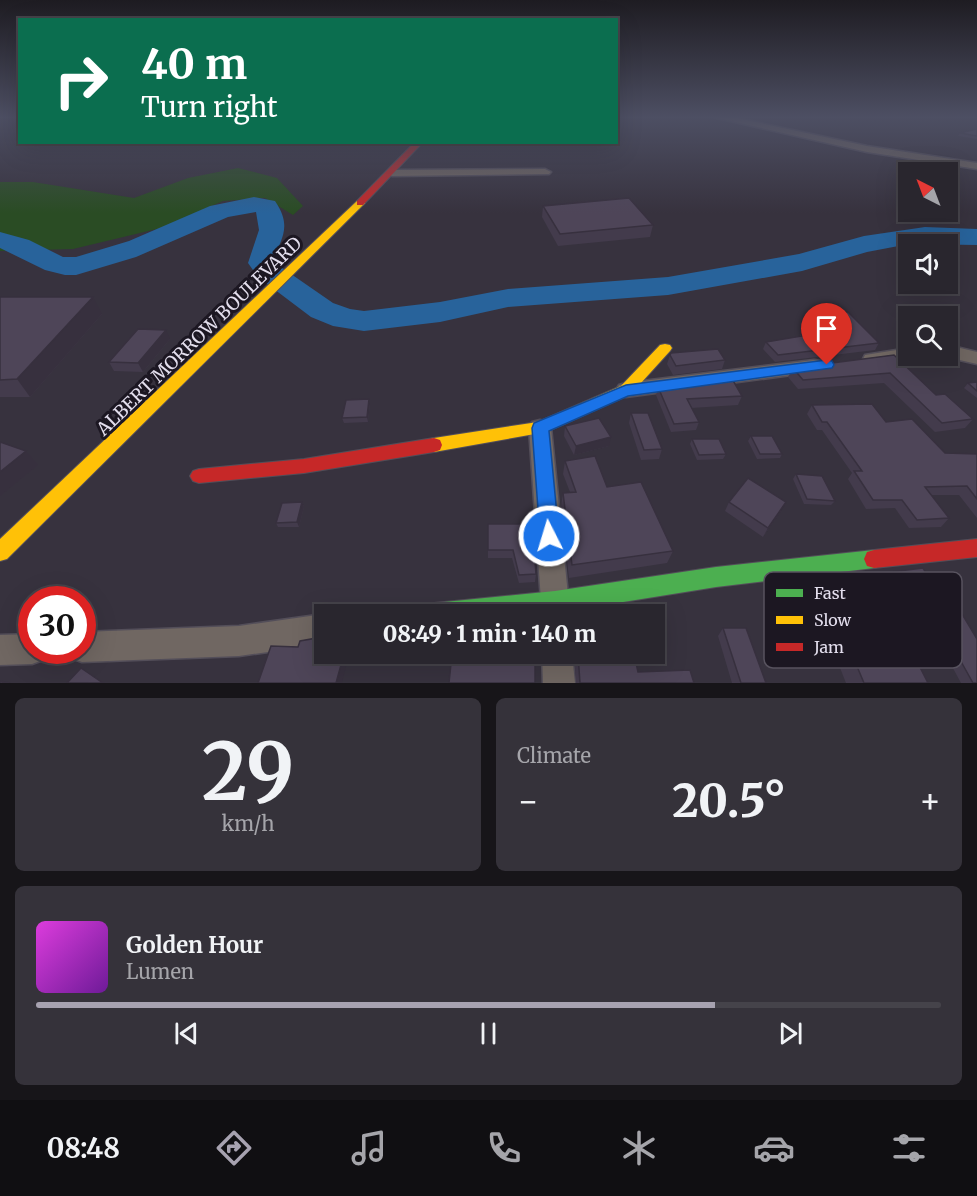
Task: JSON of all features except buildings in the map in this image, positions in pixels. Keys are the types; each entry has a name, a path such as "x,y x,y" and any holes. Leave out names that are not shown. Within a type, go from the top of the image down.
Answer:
{"main road":[{"name":"ALBERT MORROW BOULEVARD","path":"0,552 154,406 392,173 414,149"},
{"path":"199,476 304,466 540,428 626,390 665,348"},
{"path":"576,604 716,577 977,548"}],"street":[{"path":"866,149 977,166"},
{"path":"392,173 545,171"},
{"path":"626,390 898,356"},
{"path":"540,428 555,604"},
{"path":"96,646 239,641 314,630"},
{"path":"0,650 18,649"},
{"path":"558,664 559,683"}],"green space":[{"path":"238,168 277,178 303,206 293,215 265,198 223,201 161,228 73,249 0,251 0,182 33,182 134,198 188,178"}],"waterway":[{"path":"0,240 10,242 55,264 76,266 126,251 219,211 242,205 266,206 272,230 262,263 268,271 322,310 345,319 364,321 440,312 508,298 668,286 802,262 864,244 925,235 977,237"}],"traffic: fast":[{"path":"535,604 716,577 874,559"}],"traffic: slow":[{"path":"0,552 360,203"},
{"path":"434,445 540,428 626,390 665,348"}],"traffic: jam":[{"path":"360,203 413,149"},
{"path":"199,476 304,466 434,445"},
{"path":"874,559 977,548"}],"route":[{"path":"549,536 540,428 626,390 827,365"}]}
